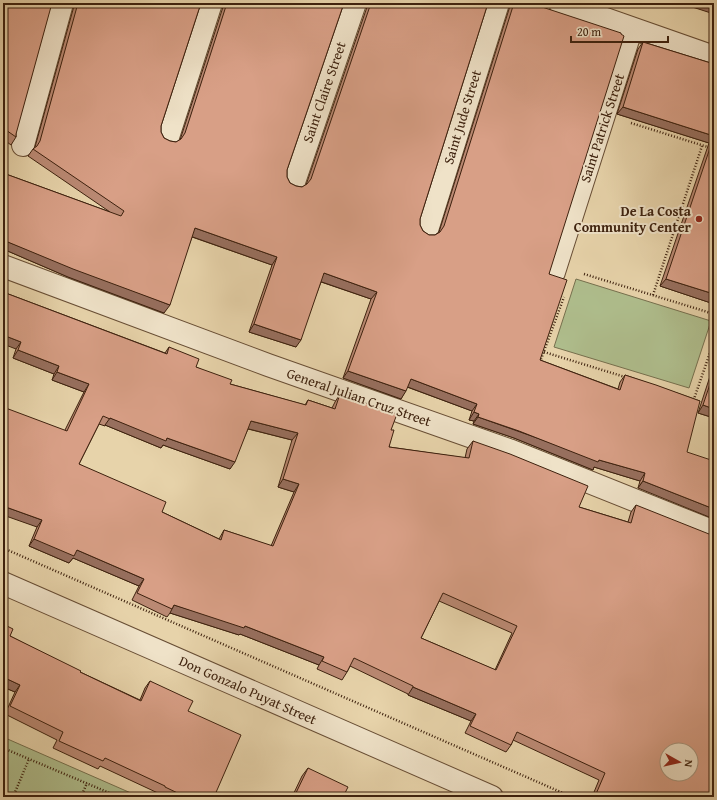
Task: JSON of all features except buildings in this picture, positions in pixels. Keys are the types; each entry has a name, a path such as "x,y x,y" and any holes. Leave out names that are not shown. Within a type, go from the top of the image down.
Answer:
{"street":[{"path":"23,145 62,3"},
{"path":"168,137 211,3"},
{"name":"Saint Claire Street","path":"294,182 354,3"},
{"name":"Saint Jude Street","path":"427,230 498,3"},
{"path":"560,3 587,7 634,29 714,57"},
{"name":"General Julian Cruz Street","path":"3,266 268,365 509,450 714,532"},
{"name":"Don Gonzalo Puyat Street","path":"3,583 492,797"}],"lane":[{"name":"Saint Patrick Street","path":"557,270 634,29"}],"path":[{"path":"606,115 714,149"},
{"path":"652,295 702,146"},
{"path":"557,270 652,295 714,314"},
{"path":"539,366 570,279 557,270"},
{"path":"687,397 694,399 714,341"},
{"path":"544,352 627,378"},
{"path":"3,548 572,797"},
{"path":"3,748 119,797"},
{"path":"13,797 29,759"},
{"path":"81,797 87,783"}],"green space":[{"path":"576,279 711,321 689,388 554,347"},
{"path":"3,737 140,797 3,797"}],"place":[{"name":"De La Costa Community Center","path":"699,219"}]}
